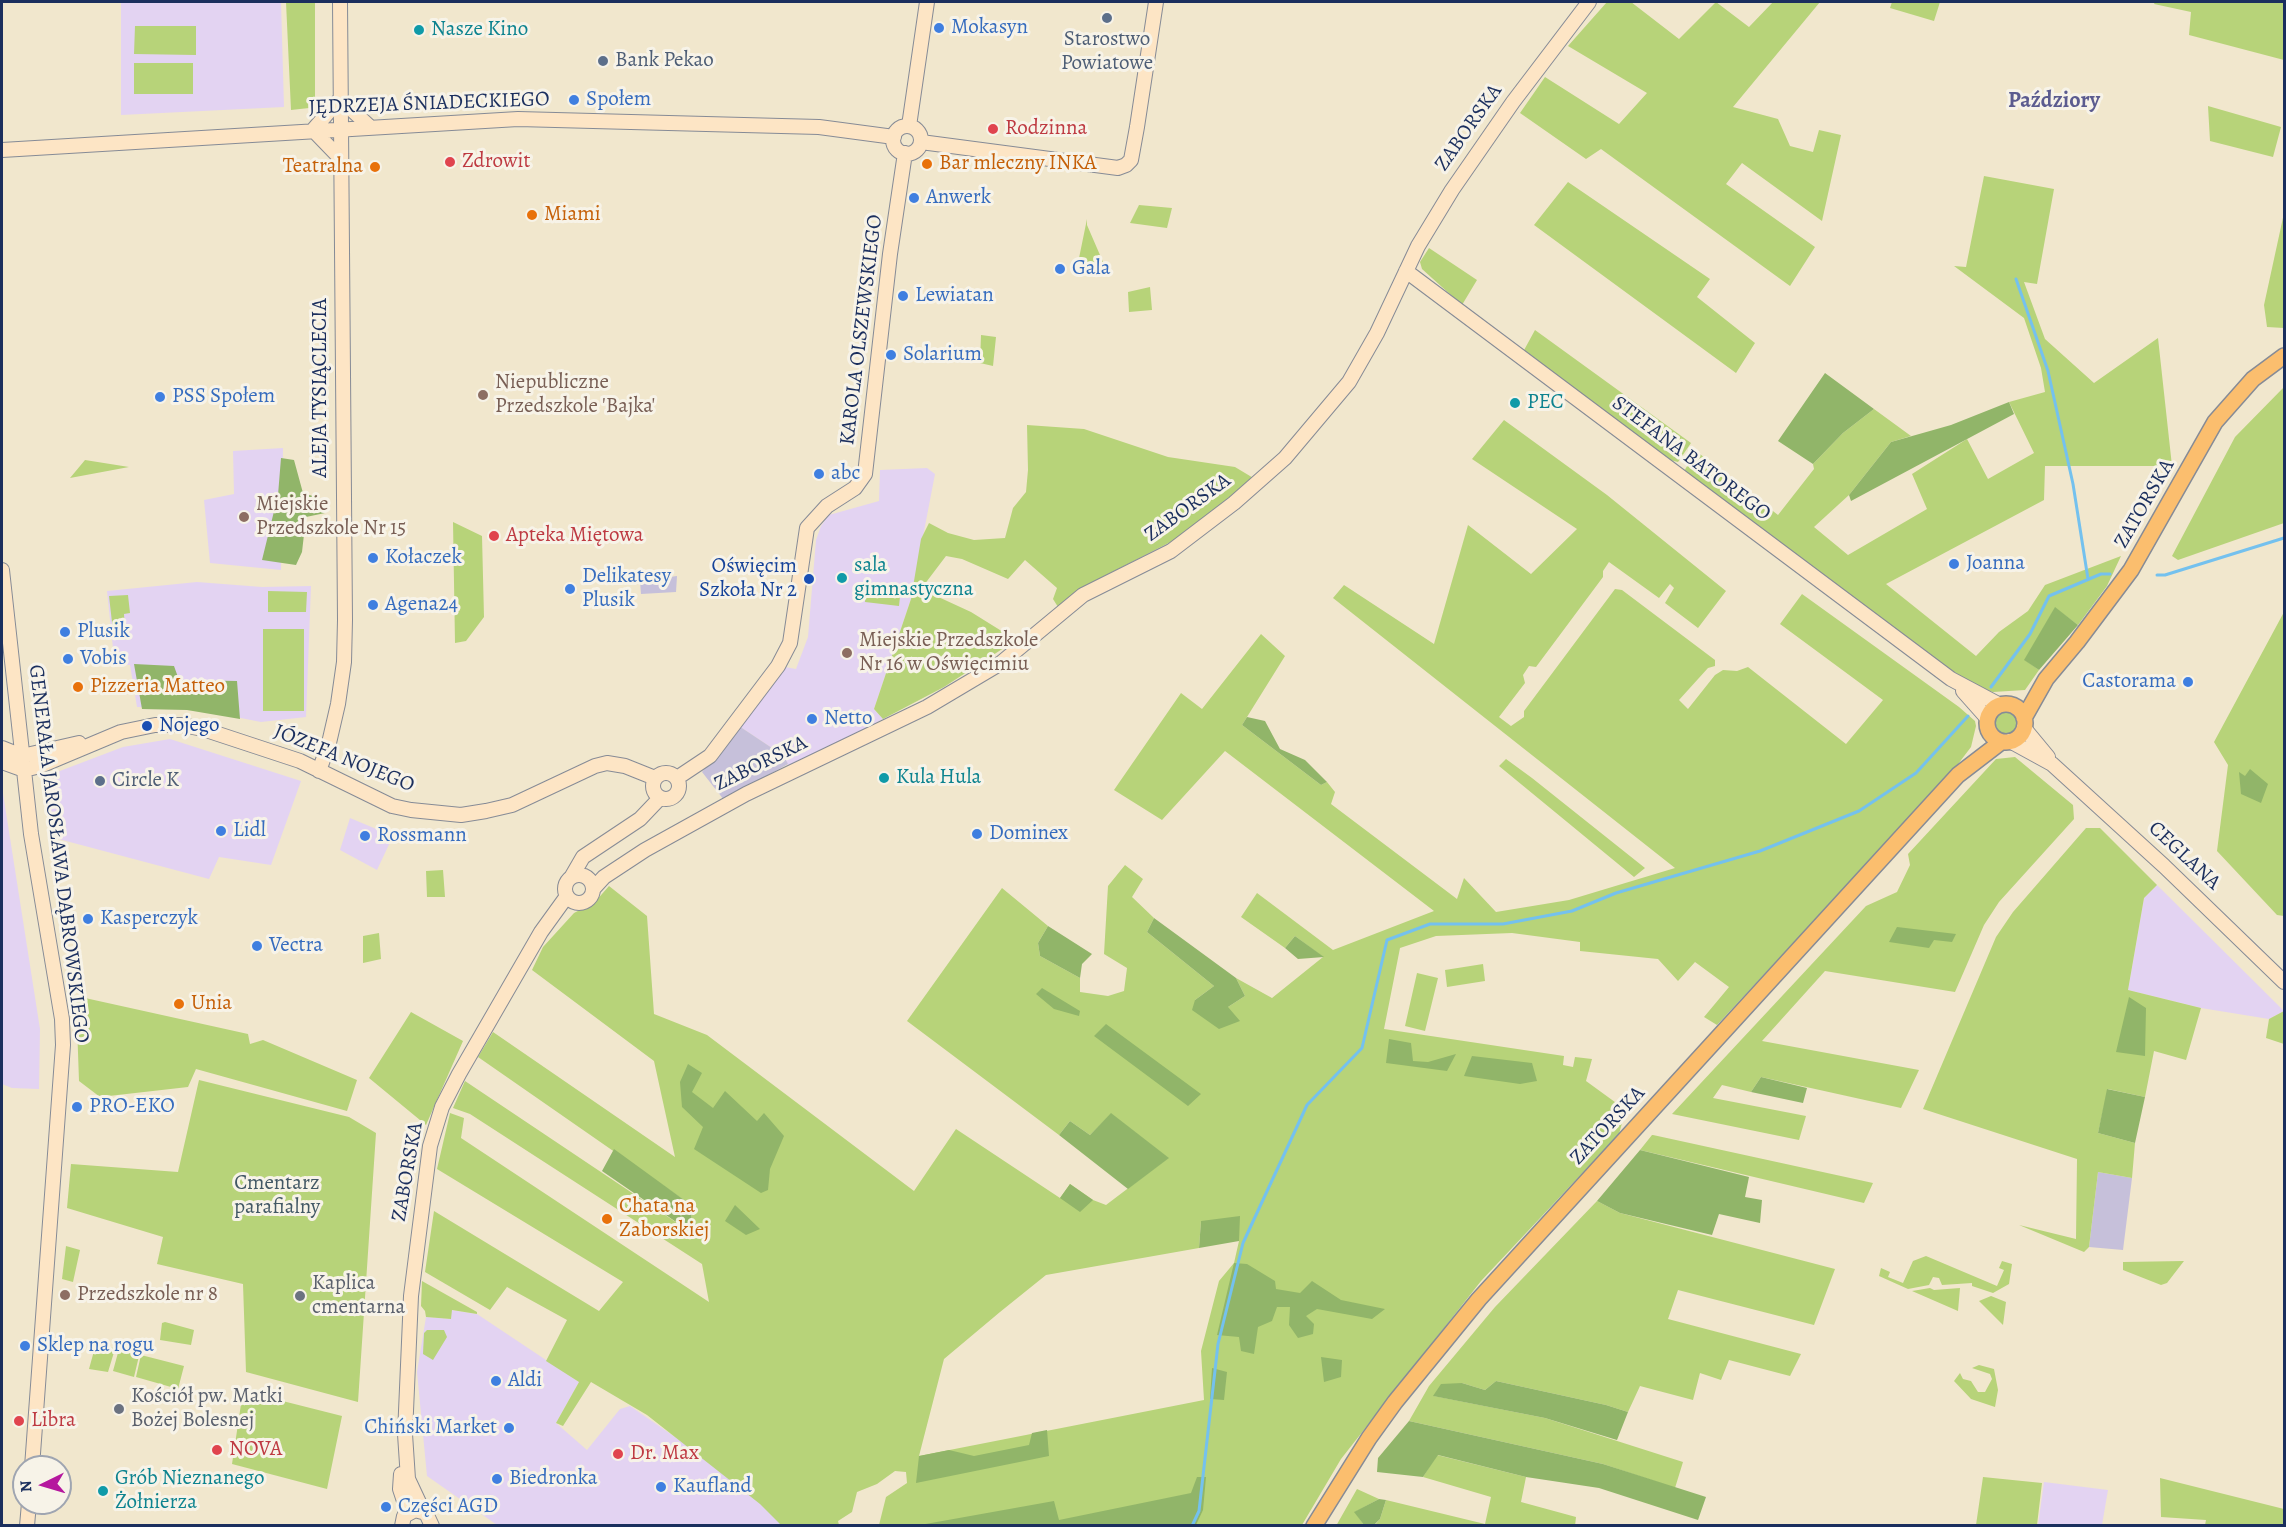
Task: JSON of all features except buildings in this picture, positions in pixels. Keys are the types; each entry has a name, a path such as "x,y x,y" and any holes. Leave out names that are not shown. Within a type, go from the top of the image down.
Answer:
{"main road":[{"name":"ZATORSKA","path":"2024,723 2046,679 2078,642 2131,570 2215,422 2253,379 2284,356"},
{"name":"ZATORSKA","path":"2004,704 2046,679"},
{"path":"2004,704 2018,708 2024,723 2019,736 2006,742 1992,736 1987,722 2004,704"},
{"name":"ZATORSKA","path":"1314,1526 1369,1438 1438,1347 1958,775 1978,746 1987,722"},
{"name":"ZATORSKA","path":"1958,775 2006,742"}],"street":[{"name":"ALEJA TYSIĄCLECIA","path":"319,771 329,743 344,663 340,2"},
{"path":"909,126 927,2"},
{"path":"921,142 1118,168 1126,165 1131,160 1155,2"},
{"name":"ZABORSKA","path":"585,880 604,877 645,850 746,794 927,708 1001,663 1083,596 1171,551 1216,517 1285,458 1348,382 1377,333 1406,271 1452,190 1513,102 1589,2"},
{"path":"340,99 355,116 369,126 352,140 341,159 313,130 340,99"},
{"name":"JĘDRZEJA ŚNIADECKIEGO","path":"2,150 369,126 518,119 819,128 894,137"},
{"path":"909,126 917,130 921,142 917,150 906,153 897,149 894,137 898,130 909,126"},
{"name":"KAROLA OLSZEWSKIEGO","path":"677,778 710,756 778,666 790,643 804,534 811,522 828,506 855,488 865,474 890,254 906,153"},
{"name":"STEFANA BATOREGO","path":"1406,271 1951,679 2004,704"},
{"name":"GENERAŁA JAROSŁAWA DĄBROWSKIEGO","path":"2,570 38,884 62,1019 63,1045 33,1455"},
{"name":"STEFANA BATOREGO","path":"1951,679 1987,722"},
{"name":"CEGLANA","path":"2024,723 2052,764 2164,866 2284,982"},
{"name":"JÓZEFA NOJEGO","path":"23,763 55,748 155,725 203,729 300,761 393,806 411,810 461,814 512,804 595,766 607,763 625,765 655,778"},
{"path":"19,727 37,744 55,748"},
{"name":"JÓZEFA NOJEGO","path":"23,763 40,766 116,734"},
{"name":"CEGLANA","path":"2006,742 2052,764"},
{"path":"2,748 23,763"},
{"path":"2,762 23,763"},
{"path":"666,773 677,778 679,787 676,795 668,799 660,798 654,791 655,778 666,773"},
{"path":"585,880 566,883 570,899 586,901 585,880 588,862 598,849 640,819 660,798"},
{"name":"ZABORSKA","path":"405,1519 400,1489 405,1454 412,1286 426,1167 434,1133 442,1107 459,1074 547,924 570,899"},
{"name":"ZABORSKA","path":"405,1454 410,1487 432,1520"},
{"path":"405,1519 432,1520"}],"shaded area":[{"path":"121,2 281,2 284,107 121,115"},
{"name":"Miejskie Przedszkole Nr 15","path":"283,448 281,570 210,563 204,500 234,494 233,451"},
{"path":"927,468 935,474 911,599 874,709 883,719 789,768 784,756 739,726 785,667 796,669 808,637 816,540 821,526 829,515 879,501 880,470"},
{"path":"677,576 676,592 641,594 640,581"},
{"path":"197,582 262,587 311,586 306,717 261,722 190,708 137,707 130,665 123,665 119,657 114,658 107,591"},
{"path":"739,726 784,756 788,764 724,800 702,772"},
{"path":"170,739 301,781 271,865 219,857 209,879 51,837 44,777 123,747"},
{"path":"2,787 40,1029 39,1089 12,1088 2,1084"},
{"path":"350,818 393,836 377,870 340,850"},
{"path":"2157,885 2284,1011 2269,1019 2201,1008 2128,990 2144,898"},
{"path":"2098,1172 2132,1178 2123,1250 2089,1247"},
{"path":"451,1310 477,1314 579,1382 556,1423 587,1450 620,1409 630,1406 803,1525 497,1525 427,1476 417,1372 426,1317 451,1319"},
{"path":"2044,1482 2108,1490 2102,1525 2038,1525"}],"green space":[{"path":"286,2 315,2 315,99 309,108 291,110"},
{"path":"1607,2 1631,2 1679,39 1716,2 1749,27 1773,2 1820,2 1733,107 1778,119 1790,146 1813,152 1819,130 1841,135 1822,221 1742,163 1726,184 1815,247 1790,286 1601,149 1586,159 1520,113 1545,77 1619,124 1647,93 1568,46"},
{"path":"1892,2 1940,2 1934,21 1890,8"},
{"path":"2155,2 2284,2 2284,60 2189,35 2191,12 2154,4"},
{"path":"135,26 196,26 196,55 134,54"},
{"path":"134,63 193,63 193,94 134,94"},
{"path":"2208,106 2281,127 2273,157 2210,141"},
{"path":"1984,176 2054,189 2037,284 2024,282 2045,339 2094,383 2158,338 2172,466 2045,466 2044,500 1886,584 1976,656 1999,632 2028,611 2045,585 2121,556 2107,586 2078,625 2055,608 2025,660 2039,670 2025,690 1993,692 1980,689 1910,643 1683,473 1696,451 1778,515 1814,469 1813,464 1843,433 1874,409 1911,436 1891,442 1849,495 1814,527 1848,555 1927,509 1912,474 1967,439 1988,479 2034,453 2009,402 2045,392 2041,368 2024,318 1954,266 1966,267"},
{"path":"1568,182 1710,279 1697,297 1755,343 1736,373 1534,225"},
{"path":"1139,205 1172,208 1167,228 1130,223"},
{"path":"2284,213 2284,328 2267,327 2264,305"},
{"path":"1087,219 1087,225 1103,262 1078,263"},
{"path":"1429,248 1477,280 1462,305 1422,269 1420,262"},
{"path":"1150,287 1152,310 1129,312 1128,292"},
{"path":"1535,330 1691,443 1678,462 1670,460 1523,352"},
{"path":"981,335 996,337 993,366 980,363"},
{"path":"1825,373 1874,409 1843,433 1813,464 1778,441"},
{"path":"2284,387 2284,523 2178,560 2172,556 2235,437"},
{"path":"2009,402 2014,414 1851,501 1849,495 1891,442 1951,425"},
{"path":"1504,420 1607,495 1726,591 1698,628 1665,603 1674,588 1670,584 1659,598 1609,562 1603,571 1603,577 1536,667 1529,666 1523,675 1525,683 1499,717 1511,726 1524,717 1524,711 1615,589 1622,590 1715,660 1715,666 1708,668 1679,700 1688,709 1715,675 1723,670 1737,671 1748,667 1846,744 1883,700 1780,624 1802,594 1959,707 1975,721 1976,726 1971,747 1952,772 1717,1025 1704,1017 1729,987 1695,962 1678,981 1658,959 1580,951 1580,942 1512,933 1436,936 1400,948 1384,1029 1564,1056 1563,1065 1573,1067 1575,1057 1592,1059 1586,1081 1619,1105 1624,1116 1619,1134 1481,1281 1341,1459 1302,1525 879,1525 886,1497 907,1483 906,1472 895,1471 877,1484 857,1492 852,1512 838,1521 839,1525 781,1525 760,1504 647,1415 591,1382 563,1426 556,1423 579,1382 546,1361 567,1320 507,1287 490,1310 425,1272 434,1211 599,1311 623,1282 437,1169 450,1113 464,1118 461,1138 709,1302 702,1264 470,1114 453,1108 465,1081 692,1233 691,1205 478,1057 493,1032 675,1157 654,1061 532,970 543,947 574,913 595,902 609,886 647,916 654,1014 707,1035 914,1191 956,1129 1060,1198 1070,1184 1093,1200 1106,1205 1168,1158 1111,1114 1090,1135 1070,1121 1059,1135 907,1021 1002,888 1048,926 1038,943 1040,956 1080,978 1080,992 1108,996 1124,991 1127,968 1104,954 1108,886 1125,865 1143,879 1132,897 1154,918 1147,932 1214,986 1195,1000 1228,1007 1245,996 1236,978 1272,998 1323,957 1295,936 1285,948 1241,917 1257,893 1333,950 1434,911 1225,751 1162,820 1114,790 1181,693 1202,709 1261,634 1285,656 1242,725 1321,785 1327,782 1335,792 1331,804 1457,899 1464,878 1496,912 1569,900 1675,868 1333,598 1344,585 1434,644 1468,525 1531,574 1577,529 1472,459","holes":["1201,1221 1239,1241 1234,1263 1219,1281 1201,1351 1204,1400 919,1456 944,1359 1046,1275 1199,1248"]},
{"path":"1027,425 1084,429 1168,457 1235,467 1255,479 1186,534 1087,585 1058,607 1053,599 1057,588 1025,560 1008,579 962,559 946,556 921,589 971,612 1016,640 944,687 883,719 874,709 911,599 921,539 929,523 948,533 974,540 1005,538 1013,508 1026,492"},
{"path":"281,458 294,460 303,493 316,497 325,513 306,517 302,552 296,565 262,560 278,495"},
{"path":"85,460 129,467 70,478"},
{"path":"453,522 482,536 484,617 466,641 455,643"},
{"path":"867,583 901,587 899,606 865,602"},
{"path":"268,591 307,592 306,612 268,612"},
{"path":"128,595 130,613 124,614 125,630 113,631 109,596"},
{"path":"2055,607 2078,625 2039,670 2024,660"},
{"path":"2284,612 2284,916 2277,915 2217,851 2228,765 2214,742"},
{"path":"263,629 304,629 304,711 263,711"},
{"path":"134,664 174,666 179,680 237,681 240,719 187,710 142,709"},
{"path":"2005,711 2014,715 2018,724 2014,733 2005,737 1996,733 1992,724 1996,715"},
{"path":"1247,717 1265,721 1280,749 1305,760 1327,782 1321,785 1242,725"},
{"path":"2015,757 2073,805 2074,819 1999,902 1984,925 1955,992 1825,971 1762,1041 1919,1070 1901,1108 1761,1077 1751,1092 1722,1085 1713,1098 1806,1116 1799,1140 1672,1114 1866,906 1897,892 1910,865 1908,854 1996,759"},
{"path":"1506,759 1645,868 1634,877 1499,766"},
{"path":"2250,769 2268,784 2261,803 2241,794 2239,772 2245,776"},
{"path":"2086,828 2100,828 2157,885 2144,898 2128,990 2201,1008 2186,1060 2154,1051 2145,1097 2108,1089 2098,1133 2135,1143 2132,1178 2098,1172 2089,1247 2084,1252 2019,1225 2076,1239 2077,1159 1923,1109 1996,937 2013,912"},
{"path":"443,870 445,897 427,897 426,871"},
{"path":"1154,918 1236,978 1245,996 1228,1007 1240,1021 1219,1029 1192,1010 1195,1000 1214,986 1147,932"},
{"path":"1048,926 1092,954 1082,964 1080,978 1040,956 1038,943"},
{"path":"1897,927 1956,934 1952,942 1934,940 1929,948 1889,942"},
{"path":"379,933 381,959 363,963 363,936"},
{"path":"1295,936 1324,957 1298,959 1285,948"},
{"path":"1483,964 1485,981 1447,987 1445,970"},
{"path":"1417,973 1438,978 1425,1031 1405,1026"},
{"path":"1042,988 1080,1011 1079,1016 1054,1009 1036,994"},
{"path":"76,996 248,1034 250,1044 263,1040 357,1080 347,1111 196,1069 188,1087 100,1097 79,1081"},
{"path":"2129,997 2146,1008 2145,1056 2116,1052"},
{"path":"2284,1011 2284,1044 2266,1038 2269,1019"},
{"path":"411,1012 463,1041 426,1125 369,1078"},
{"path":"1106,1024 1201,1094 1188,1106 1094,1036"},
{"path":"1389,1039 1411,1043 1413,1061 1428,1062 1456,1054 1447,1071 1386,1063"},
{"path":"1472,1056 1532,1063 1537,1081 1520,1084 1464,1076"},
{"path":"688,1064 702,1073 692,1092 713,1108 725,1091 757,1121 764,1113 784,1136 770,1169 768,1190 761,1193 694,1149 703,1127 682,1107 680,1082"},
{"path":"1761,1077 1807,1088 1803,1103 1751,1092"},
{"name":"Cmentarz parafialny","path":"199,1080 349,1117 376,1133 358,1402 246,1372 243,1284 157,1264 163,1237 67,1208 71,1164 178,1172"},
{"path":"2107,1089 2145,1097 2135,1143 2098,1133"},
{"path":"1111,1113 1169,1158 1128,1189 1059,1135 1070,1121 1090,1135"},
{"path":"1652,1135 1873,1183 1864,1203 1640,1150"},
{"path":"614,1149 691,1205 692,1233 602,1171"},
{"path":"1640,1150 1749,1177 1745,1197 1762,1200 1760,1223 1719,1214 1712,1235 1620,1213 1597,1201"},
{"path":"1070,1184 1093,1200 1080,1212 1060,1198"},
{"path":"1597,1201 1620,1213 1835,1269 1814,1325 1678,1290 1668,1319 1801,1354 1790,1376 1729,1360 1721,1380 1700,1373 1693,1400 1640,1386 1628,1412 1496,1381 1485,1390 1462,1383 1434,1396 1545,1418 1683,1462 1675,1488 1603,1464 1409,1421 1429,1386 1495,1307"},
{"path":"735,1205 760,1229 746,1235 725,1221"},
{"path":"1240,1216 1239,1241 1199,1248 1201,1221"},
{"path":"66,1246 80,1250 73,1282 62,1279"},
{"path":"1926,1256 1997,1286 2004,1270 1999,1268 2002,1261 2012,1264 2009,1284 1993,1293 1972,1286 1972,1283 1942,1285 1939,1278 1933,1277 1929,1285 1908,1289 1879,1276 1881,1268 1890,1272 1888,1277 1903,1283 1913,1261"},
{"path":"2184,1261 2167,1283 2161,1285 2123,1270 2123,1262"},
{"path":"1234,1263 1247,1264 1275,1281 1276,1289 1300,1293 1312,1281 1341,1300 1385,1309 1372,1319 1317,1309 1306,1316 1314,1324 1313,1334 1298,1338 1289,1325 1290,1307 1277,1307 1272,1321 1258,1327 1254,1354 1241,1351 1239,1337 1217,1335"},
{"path":"422,1281 477,1314 452,1310 451,1319 426,1317 421,1306"},
{"path":"1930,1288 1934,1290 1960,1288 1958,1311 1912,1291"},
{"path":"1991,1296 2006,1302 2003,1325 1979,1301"},
{"path":"162,1323 194,1330 191,1345 160,1340"},
{"path":"427,1330 444,1330 447,1337 433,1360 423,1354 424,1333"},
{"path":"97,1340 115,1349 108,1372 89,1369"},
{"path":"119,1349 139,1356 134,1377 113,1371"},
{"path":"141,1355 184,1366 178,1389 136,1377"},
{"path":"1321,1357 1342,1360 1341,1377 1324,1382"},
{"path":"1979,1365 1994,1369 1998,1390 1995,1407 1971,1399 1954,1381 1960,1373 1963,1379 1971,1381 1978,1392 1985,1392 1992,1379 1990,1374 1972,1368"},
{"path":"1212,1368 1227,1372 1224,1400 1210,1399"},
{"path":"1496,1381 1628,1412 1617,1440 1545,1418 1433,1396 1441,1384 1462,1383 1485,1390"},
{"path":"243,1391 342,1416 327,1489 232,1464"},
{"path":"1409,1421 1603,1464 1706,1497 1698,1520 1599,1488 1526,1477 1438,1455 1423,1477 1377,1472 1378,1458"},
{"path":"1047,1430 1049,1456 916,1483 919,1456 949,1450 974,1456 1029,1445 1032,1433"},
{"path":"1437,1455 1526,1477 1521,1502 1576,1517 1575,1526 1374,1526 1380,1519 1386,1500 1485,1524 1491,1497 1423,1477"},
{"path":"1197,1477 1206,1477 1203,1510 1196,1525 920,1525 1054,1501 1059,1520 1191,1493"},
{"path":"1983,1477 2042,1483 2037,1525 1976,1525"},
{"path":"2160,1478 2284,1509 2284,1525 2205,1525 2206,1520 2161,1517"},
{"path":"1357,1489 1379,1499 1355,1512 1364,1525 1336,1526"},
{"path":"1379,1499 1386,1500 1380,1519 1374,1525 1364,1525 1354,1512"}],"waterway":[{"path":"2016,279 2048,371 2073,484 2088,579"},
{"path":"2157,575 2165,575 2284,538"},
{"path":"1991,687 2030,634 2049,596 2101,574 2110,574"},
{"path":"1192,1526 1199,1511 1218,1344 1243,1243 1307,1105 1362,1048 1387,940 1430,924 1503,924 1572,911 1616,893 1760,851 1859,811 1916,773 1968,716"}],"place":[{"name":"Starostwo Powiatowe","path":"1107,18"},
{"name":"Mokasyn","path":"939,28"},
{"name":"Nasze Kino","path":"419,30"},
{"name":"Bank Pekao","path":"603,61"},
{"name":"Społem","path":"574,100"},
{"name":"Rodzinna","path":"993,129"},
{"name":"Zdrowit","path":"450,162"},
{"name":"Bar mleczny INKA","path":"927,164"},
{"name":"Teatralna","path":"375,167"},
{"name":"Anwerk","path":"914,198"},
{"name":"Miami","path":"532,215"},
{"name":"Gala","path":"1060,269"},
{"name":"Lewiatan","path":"903,296"},
{"name":"Solarium","path":"891,355"},
{"name":"Niepubliczne Przedszkole 'Bajka'","path":"483,395"},
{"name":"PSS Społem","path":"160,397"},
{"name":"PEC","path":"1515,403"},
{"name":"abc","path":"819,474"},
{"name":"Miejskie Przedszkole Nr 15","path":"244,517"},
{"name":"Apteka Miętowa","path":"494,536"},
{"name":"Kołaczek","path":"373,558"},
{"name":"Joanna","path":"1954,564"},
{"name":"sala gimnastyczna","path":"842,578"},
{"name":"Oświęcim Szkoła Nr 2","path":"809,579"},
{"name":"Delikatesy Plusik","path":"570,589"},
{"name":"Agena24","path":"373,605"},
{"name":"Plusik","path":"65,632"},
{"name":"Miejskie Przedszkole Nr 16 w Oświęcimiu","path":"847,653"},
{"name":"Vobis","path":"68,659"},
{"name":"Castorama","path":"2188,682"},
{"name":"Pizzeria Matteo","path":"78,687"},
{"name":"Netto","path":"812,719"},
{"name":"Nojego","path":"147,726"},
{"name":"Kula Hula","path":"884,778"},
{"name":"Circle K","path":"100,781"},
{"name":"Lidl","path":"221,831"},
{"name":"Dominex","path":"977,834"},
{"name":"Rossmann","path":"365,836"},
{"name":"Kasperczyk","path":"88,919"},
{"name":"Vectra","path":"257,946"},
{"name":"Unia","path":"179,1004"},
{"name":"PRO-EKO","path":"77,1107"},
{"name":"Chata na Zaborskiej","path":"607,1219"},
{"name":"Przedszkole nr 8","path":"65,1295"},
{"name":"Kaplica cmentarna","path":"300,1296"},
{"name":"Sklep na rogu","path":"25,1346"},
{"name":"Aldi","path":"496,1381"},
{"name":"Kościół pw. Matki Bożej Bolesnej","path":"119,1409"},
{"name":"Libra","path":"19,1421"},
{"name":"Chiński Market","path":"509,1428"},
{"name":"NOVA","path":"217,1450"},
{"name":"Dr. Max","path":"618,1454"},
{"name":"Biedronka","path":"497,1479"},
{"name":"Kaufland","path":"661,1487"},
{"name":"Grób Nieznanego Żołnierza","path":"103,1491"},
{"name":"Części AGD","path":"386,1507"}],"district":[{"name":"Paździory","path":"2054,102"}]}
